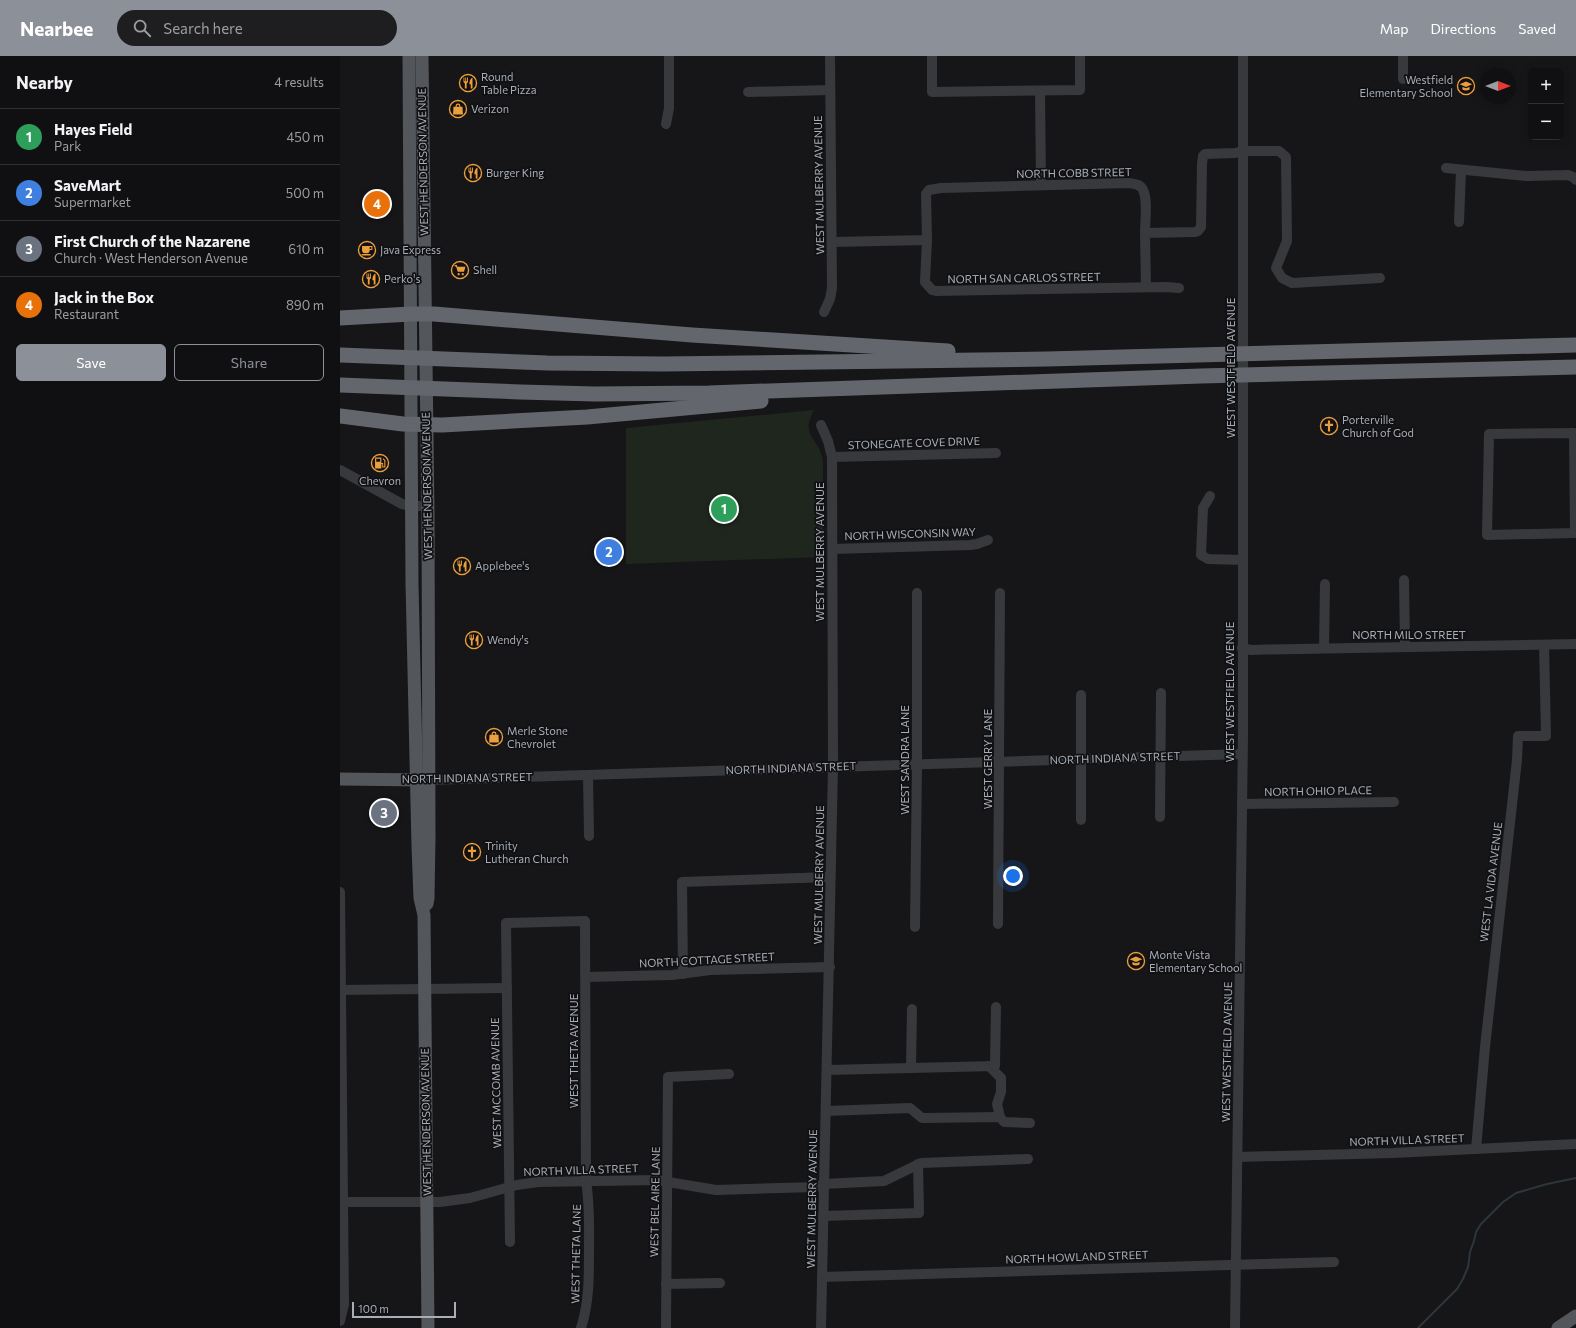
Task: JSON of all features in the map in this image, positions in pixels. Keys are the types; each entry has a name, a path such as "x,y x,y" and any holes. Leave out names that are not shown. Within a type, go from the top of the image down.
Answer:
{"highway":[{"path":"340,318 418,314 692,335 1047,359"},
{"path":"340,354 606,364 1047,359 1576,345"},
{"path":"340,385 550,393 653,394 773,392 1193,377 1576,367"},
{"path":"340,416 419,425 565,419 764,401 896,392 935,386"}],"main road":[{"path":"409,56 414,68 417,114 422,119"},
{"name":"WEST HENDERSON AVENUE","path":"409,56 410,146 418,314 419,425 412,506 412,536 415,655 428,898 424,915 428,1328"},
{"name":"WEST HENDERSON AVENUE","path":"418,314 423,206 422,56"},
{"path":"410,146 414,147 417,153 418,200 423,206"},
{"name":"WEST HENDERSON AVENUE","path":"419,425 428,506 429,622 429,706 422,780"},
{"path":"412,536 417,547 420,606 422,615 429,622"},
{"path":"415,655 419,656 423,665 425,695 429,706"},
{"name":"NORTH INDIANA STREET","path":"340,779 422,780"},
{"path":"1558,1328 1576,1316"}],"street":[{"path":"666,124 669,108 669,56"},
{"name":"WEST MULBERRY AVENUE","path":"824,312 830,299 832,288 830,56"},
{"path":"932,56 932,92 1080,90 1080,56"},
{"name":"WEST WESTFIELD AVENUE","path":"1235,1328 1242,804 1244,56"},
{"path":"1403,56 1403,78"},
{"path":"748,92 830,90"},
{"path":"1040,90 1041,185"},
{"path":"1146,287 1145,233 1198,231 1201,226 1203,156 1209,153 1235,153 1243,151 1279,152 1286,157 1287,241 1276,268 1282,278 1292,284 1380,278"},
{"path":"1446,168 1521,175 1568,175 1576,180"},
{"path":"1459,222 1461,170"},
{"name":"NORTH COBB STREET","path":"927,240 926,198 929,190 941,188 1129,183 1140,186 1143,190 1145,197 1145,233"},
{"path":"832,242 927,240"},
{"name":"NORTH SAN CARLOS STREET","path":"927,240 925,282 932,290 936,291 1146,287 1179,288"},
{"name":"WEST MULBERRY AVENUE","path":"821,425 828,441 832,457 833,549 833,766 830,878 830,967 823,1184 821,1328"},
{"path":"1574,433 1575,493 1575,533 1487,535 1489,434 1574,433"},
{"name":"STONEGATE COVE DRIVE","path":"832,457 996,453"},
{"path":"340,470 402,504 412,506 428,506"},
{"path":"1210,496 1203,508 1201,555 1208,559 1243,560"},
{"name":"NORTH WISCONSIN WAY","path":"833,549 970,545 988,540"},
{"path":"1404,580 1405,646"},
{"path":"1324,648 1325,584"},
{"name":"WEST GERRY LANE","path":"998,924 1000,593"},
{"name":"WEST SANDRA LANE","path":"915,927 917,594"},
{"name":"NORTH MILO STREET","path":"1242,648 1251,650 1576,644"},
{"name":"WEST LA VIDA AVENUE","path":"1476,1149 1484,1047 1517,760 1518,736 1546,736 1544,645"},
{"path":"1160,817 1161,693"},
{"path":"1081,695 1081,820"},
{"name":"NORTH INDIANA STREET","path":"422,780 1242,754"},
{"path":"588,774 589,836"},
{"name":"NORTH OHIO PLACE","path":"1242,804 1394,802"},
{"path":"683,974 682,882 830,878"},
{"path":"340,892 341,1202 344,1304 340,1321"},
{"name":"WEST MCCOMB AVENUE","path":"510,1242 506,924 585,921"},
{"name":"WEST THETA AVENUE","path":"585,921 586,1181"},
{"name":"NORTH COTTAGE STREET","path":"586,977 683,974 710,970 830,967"},
{"path":"341,990 507,988"},
{"path":"996,1007 992,1066 1001,1078 1001,1092 997,1104 1000,1117 1004,1122 1030,1123"},
{"path":"911,1068 912,1010"},
{"path":"826,1070 992,1066"},
{"name":"WEST BEL AIRE LANE","path":"666,1327 668,1077 729,1074"},
{"path":"826,1111 910,1108 922,1118 1000,1117"},
{"name":"NORTH VILLA STREET","path":"1238,1157 1576,1144"},
{"path":"823,1216 919,1213 918,1164 921,1163 1028,1159"},
{"name":"NORTH VILLA STREET","path":"341,1202 426,1203 470,1198 509,1186 538,1182 667,1181 696,1188 716,1190 816,1187 823,1184 884,1181 918,1164"},
{"name":"WEST THETA LANE","path":"581,1328 586,1313 588,1291 590,1207 586,1181"},
{"name":"NORTH HOWLAND STREET","path":"822,1277 1334,1262"},
{"path":"666,1284 720,1283"}],"shaded area":[{"path":"814,410 810,419 809,432 821,453 823,461 823,557 626,564 626,428"}],"waterway":[{"path":"1418,1328 1457,1289 1468,1267 1470,1252 1476,1232 1481,1224 1503,1202 1516,1193 1547,1184 1576,1178"}],"place":[{"name":"Round Table Pizza","path":"468,83"},
{"name":"Westfield Elementary School","path":"1466,86"},
{"name":"Verizon","path":"458,109"},
{"name":"Burger King","path":"473,173"},
{"name":"Jack in the Box","path":"377,204"},
{"name":"Java Express","path":"367,250"},
{"name":"Shell","path":"460,270"},
{"name":"Perko's","path":"371,279"},
{"name":"Porterville Church of God","path":"1329,426"},
{"name":"Chevron","path":"380,463"},
{"name":"Hayes Field","path":"724,509"},
{"name":"SaveMart","path":"609,552"},
{"name":"Applebee's","path":"462,566"},
{"name":"Wendy's","path":"474,640"},
{"name":"Merle Stone Chevrolet","path":"494,737"},
{"name":"First Church of the Nazarene","path":"384,813"},
{"name":"Trinity Lutheran Church","path":"472,852"},
{"name":"Monte Vista Elementary School","path":"1136,961"}]}
